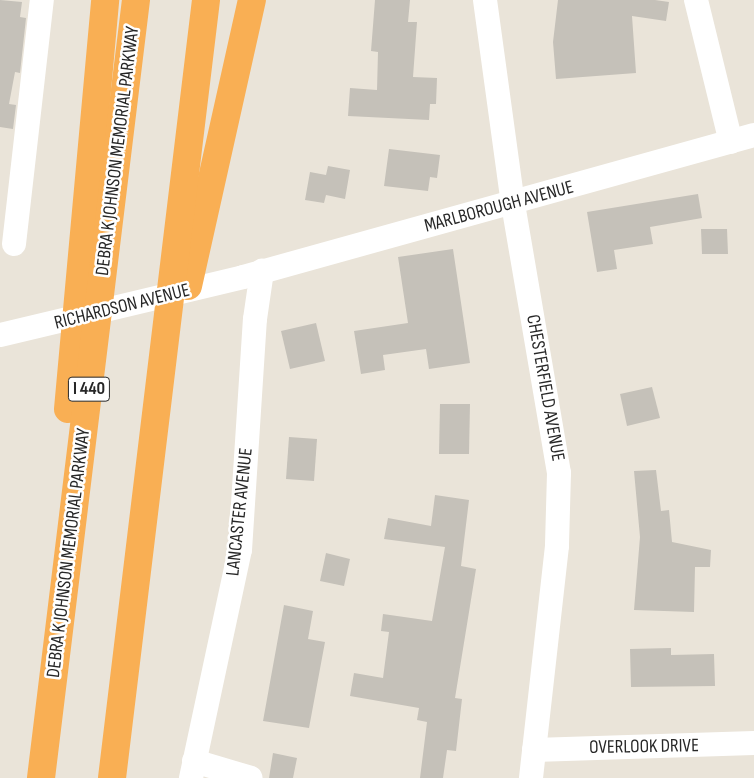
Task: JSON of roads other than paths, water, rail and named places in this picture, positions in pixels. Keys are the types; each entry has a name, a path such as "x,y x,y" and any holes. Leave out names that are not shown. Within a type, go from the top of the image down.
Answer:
{"highway":[{"path":"97,0 100,49"},
{"path":"35,778 105,0"},
{"name":"DEBRA K JOHNSON MEMORIAL PARKWAY","path":"41,778 136,0"},
{"path":"112,778 206,0"},
{"path":"154,436 252,0"}],"street":[{"path":"14,244 42,0"},
{"name":"CHESTERFIELD AVENUE","path":"485,0 514,204 559,473 556,546 531,778"},
{"path":"696,0 730,142"},
{"name":"MARLBOROUGH AVENUE","path":"253,274 514,204 754,135"},
{"name":"RICHARDSON AVENUE","path":"8,334 253,274"},
{"name":"LANCASTER AVENUE","path":"193,770 240,550 255,319 253,274"},
{"name":"OVERLOOK DRIVE","path":"534,750 754,743"},
{"path":"193,770 251,778"}]}
